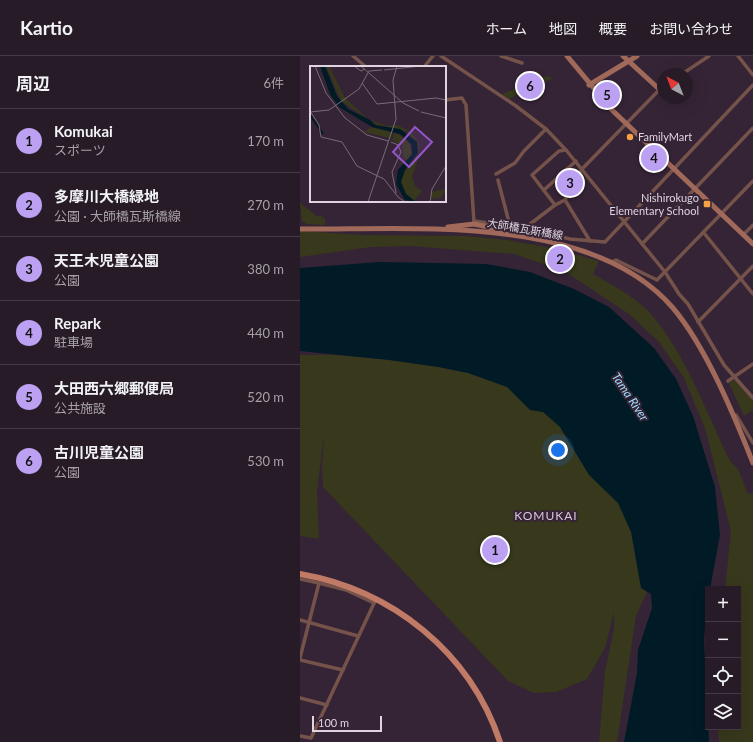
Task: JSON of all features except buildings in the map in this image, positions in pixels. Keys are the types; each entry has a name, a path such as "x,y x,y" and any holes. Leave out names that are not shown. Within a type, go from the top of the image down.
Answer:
{"main road":[{"path":"300,574 340,583 417,624 452,656 479,695 500,742"}],"street":[{"path":"353,56 365,66"},
{"path":"425,66 433,56"},
{"path":"441,56 516,106 546,129 566,150 665,272 724,365 753,398"},
{"path":"567,56 589,85 626,124 753,244"},
{"path":"623,56 657,84"},
{"path":"589,85 637,56"},
{"path":"691,68 709,56"},
{"path":"738,56 753,75"},
{"path":"504,57 522,63"},
{"path":"426,229 474,223 525,228 590,242 606,243 673,169 753,86"},
{"path":"525,228 555,205 565,200 582,169 657,91"},
{"path":"446,100 462,98 466,104 474,223"},
{"path":"468,117 473,117"},
{"path":"642,244 753,128"},
{"path":"496,174 515,163 524,151 546,129"},
{"path":"555,205 532,175 559,152 566,150"},
{"path":"544,190 576,161"},
{"path":"498,180 510,226"},
{"path":"611,262 616,260 657,280 753,181"},
{"path":"565,200 590,242"},
{"path":"474,223 502,230 504,234"},
{"path":"743,235 753,224"},
{"name":"大師橋瓦斯橋線","path":"300,229 426,229 504,234 588,252 611,262 653,290 673,308 696,343 720,386 753,463"},
{"path":"704,233 753,294"},
{"path":"698,322 753,266"},
{"path":"728,381 753,364"},
{"path":"733,416 736,415 753,443"},
{"path":"300,579 346,590 375,601 311,740 300,736"},
{"path":"319,583 300,659 343,670"},
{"path":"300,620 310,621 358,636"},
{"path":"300,698 326,705"}],"green space":[{"path":"547,76 553,78 509,99 502,94"},
{"path":"300,203 318,217 320,215 325,219 325,225 307,224 302,221"},
{"path":"300,231 363,235 466,236 507,240 552,248 599,261 593,274 631,297 651,314 664,330 685,366 730,461 738,469 748,494 753,493 753,742 719,742 718,730 741,730 741,586 725,586 731,531 705,428 684,378 659,342 629,314 564,271 514,254 410,246 371,247 300,257"},
{"name":"KOMUKAI","path":"300,355 335,355 470,366 598,416 649,556 646,594 636,616 617,742 599,742 605,671 614,629 614,612 605,648 587,679 556,692 534,693 508,681 323,487 322,471 324,435 317,492 319,539 300,536"},
{"path":"735,379 753,401 753,410 744,416 729,383"}],"water":[{"name":"Tama River","path":"380,262 486,264 530,272 574,289 609,307 654,348 676,379 693,416 715,487 720,535 711,586 705,586 705,730 708,730 709,742 624,742 637,673 638,650 652,608 651,594 641,588 631,532 618,503 589,475 560,427 543,412 530,410 507,387 468,373 389,360 300,351 300,268"}],"place":[{"name":"古川児童公園","path":"530,86"},
{"name":"大田西六郷郵便局","path":"607,95"},
{"name":"FamilyMart","path":"630,137"},
{"name":"Repark","path":"654,158"},
{"name":"天王木児童公園","path":"570,183"},
{"name":"Nishirokugo Elementary School","path":"707,204"},
{"name":"多摩川大橋緑地","path":"560,259"},
{"name":"Komukai","path":"495,550"}],"district":[{"name":"KOMUKAI","path":"546,516"}]}
